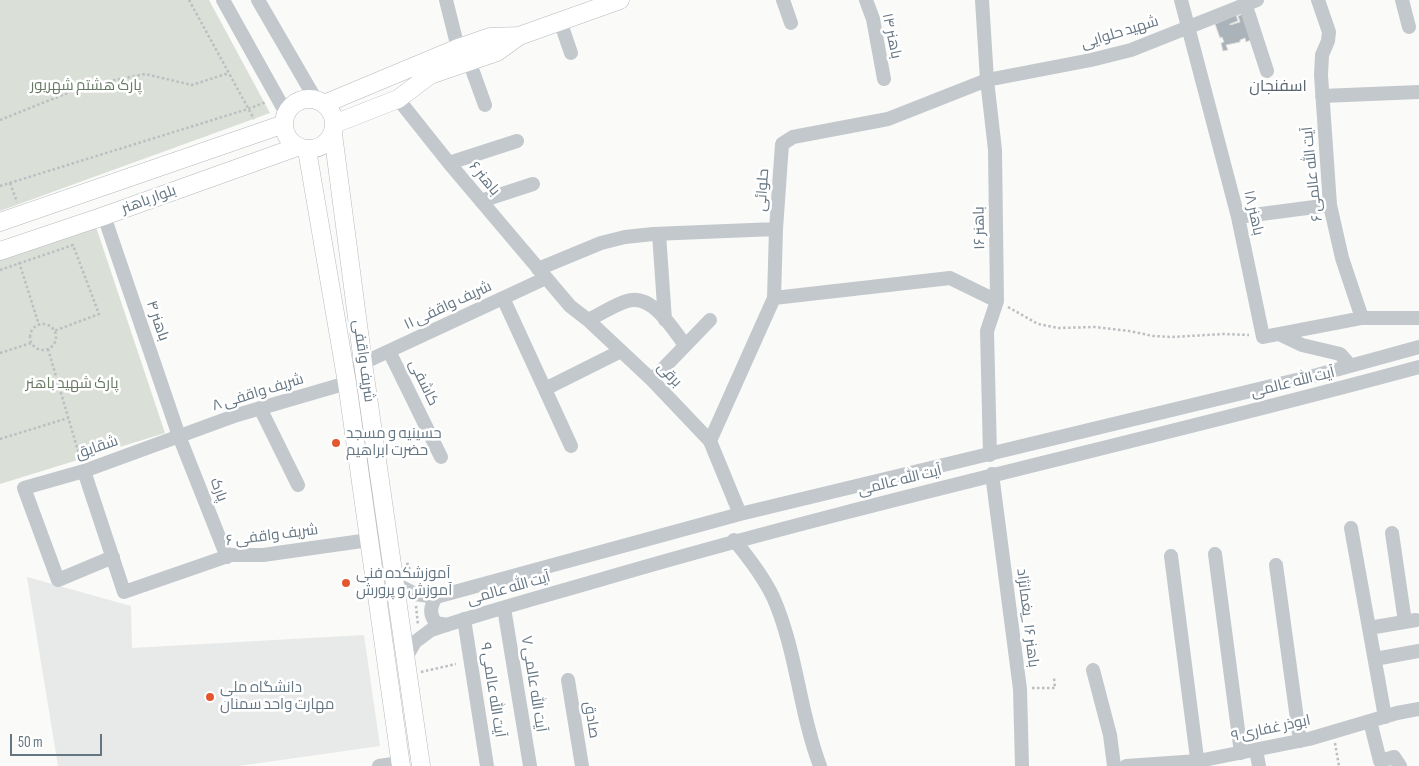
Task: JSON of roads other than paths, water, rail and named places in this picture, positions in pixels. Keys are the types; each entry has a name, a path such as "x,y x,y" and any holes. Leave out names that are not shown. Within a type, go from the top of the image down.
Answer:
{"main road":[{"path":"334,129 398,100 430,75 497,52 519,36 620,0"},
{"path":"320,102 490,37 519,36"},
{"path":"305,99 320,102 332,112 334,129 327,143 318,148 302,148 290,141 285,133 285,119 294,104 299,101 305,99"},
{"name":"بلوار باهنر","path":"0,222 261,132 285,119"},
{"name":"شریف واقفی","path":"334,129 363,363 421,766"},
{"name":"بلوار باهنر","path":"11,254 104,216 302,148"},
{"name":"شریف واقفی","path":"302,148 346,383 401,764"}],"street":[{"path":"223,0 277,98 285,119"},
{"path":"258,0 320,102"},
{"path":"446,0 458,48"},
{"path":"783,0 791,23"},
{"name":"باهنر ۱۴","path":"866,0 873,19 884,79"},
{"name":"باهنر ۱۶","path":"982,0 995,150 998,301 987,331 990,455"},
{"name":"باهنر ۱۸","path":"1181,0 1238,217 1263,337 1279,334"},
{"name":"آیت الله عالمی ۶","path":"1318,0 1329,32 1328,41 1322,55 1320,75 1330,205 1342,258 1362,318"},
{"path":"1402,0 1409,27"},
{"path":"1249,2 1267,71"},
{"name":"شهید حلوایی","path":"988,80 1082,62 1131,50 1249,2"},
{"path":"560,21 571,53"},
{"path":"469,61 485,106"},
{"name":"حلوائی","path":"710,441 774,298 776,229 782,144 793,137 888,119 988,80"},
{"path":"1322,96 1419,92"},
{"name":"باهنر ۶","path":"398,100 542,274"},
{"path":"449,163 517,141"},
{"path":"481,202 533,184"},
{"path":"1238,217 1330,205"},
{"name":"باهنر ۴","path":"104,216 179,436"},
{"name":"شریف واقفی ۱۱","path":"363,363 503,298 542,274 601,243 625,237 659,234 776,229"},
{"path":"659,234 665,320"},
{"name":"برقی","path":"542,274 570,306 588,320 652,380 710,441 740,514"},
{"path":"774,298 950,278 998,301"},
{"path":"503,298 571,446"},
{"path":"588,320 628,300 641,300 649,304 665,320 685,345"},
{"path":"1279,334 1362,318 1419,318"},
{"path":"652,380 710,320"},
{"path":"1279,334 1302,346 1340,354 1350,365"},
{"name":"آیت الله عالمی","path":"394,584 415,594 436,597 740,514 1317,375 1419,347"},
{"name":"کاشفی","path":"389,351 441,457"},
{"path":"545,389 621,351"},
{"name":"آیت الله عالمی","path":"407,667 415,642 431,630 464,619 734,540 1419,367"},
{"path":"1317,375 1321,393"},
{"name":"شریف واقفی ۸","path":"179,436 260,408 346,383"},
{"path":"260,408 298,485"},
{"name":"شقایق","path":"113,557 58,580 24,488 84,470 179,436"},
{"name":"پارک","path":"179,436 227,557"},
{"path":"84,470 113,557"},
{"name":"باهنر ۱۶ _یغمانژاد","path":"992,474 1020,689 1022,766"},
{"path":"1351,528 1385,717"},
{"path":"1369,628 1411,621 1392,533"},
{"name":"شریف واقفی ۶","path":"113,557 124,592 232,555 263,555 369,540"},
{"path":"734,540 755,566 773,597 788,641 812,744 820,766"},
{"path":"1215,554 1241,752"},
{"path":"1171,556 1198,764"},
{"path":"1276,565 1300,741"},
{"path":"436,597 431,613 436,623 447,625"},
{"name":"آیت الله عالمی ۷","path":"504,608 530,766"},
{"name":"آیت الله عالمی ۹","path":"464,619 487,766"},
{"path":"1375,659 1419,651"},
{"path":"1093,670 1110,735 1114,766"},
{"name":"صادق","path":"568,680 582,766"},
{"name":"ابوذر غفاری ۹","path":"1126,766 1198,764 1241,752 1300,741 1419,708"},
{"path":"1370,721 1380,761 1394,757 1400,766"},
{"path":"1256,750 1259,766"},
{"path":"379,766 401,764"}],"place":[{"name":"حسینیه و مسجد حضرت ابراهیم","path":"336,443"},
{"name":"آموزشکده فنی آموزش و پرورش","path":"346,583"},
{"name":"دانشگاه ملی مهارت واحد سمنان","path":"210,697"}],"district":[{"name":"اسفنجان","path":"1278,87"}],"park label":[{"name":"پارک هشتم شهریور","path":"86,86"},
{"name":"پارک شهید باهنر","path":"72,384"}]}
